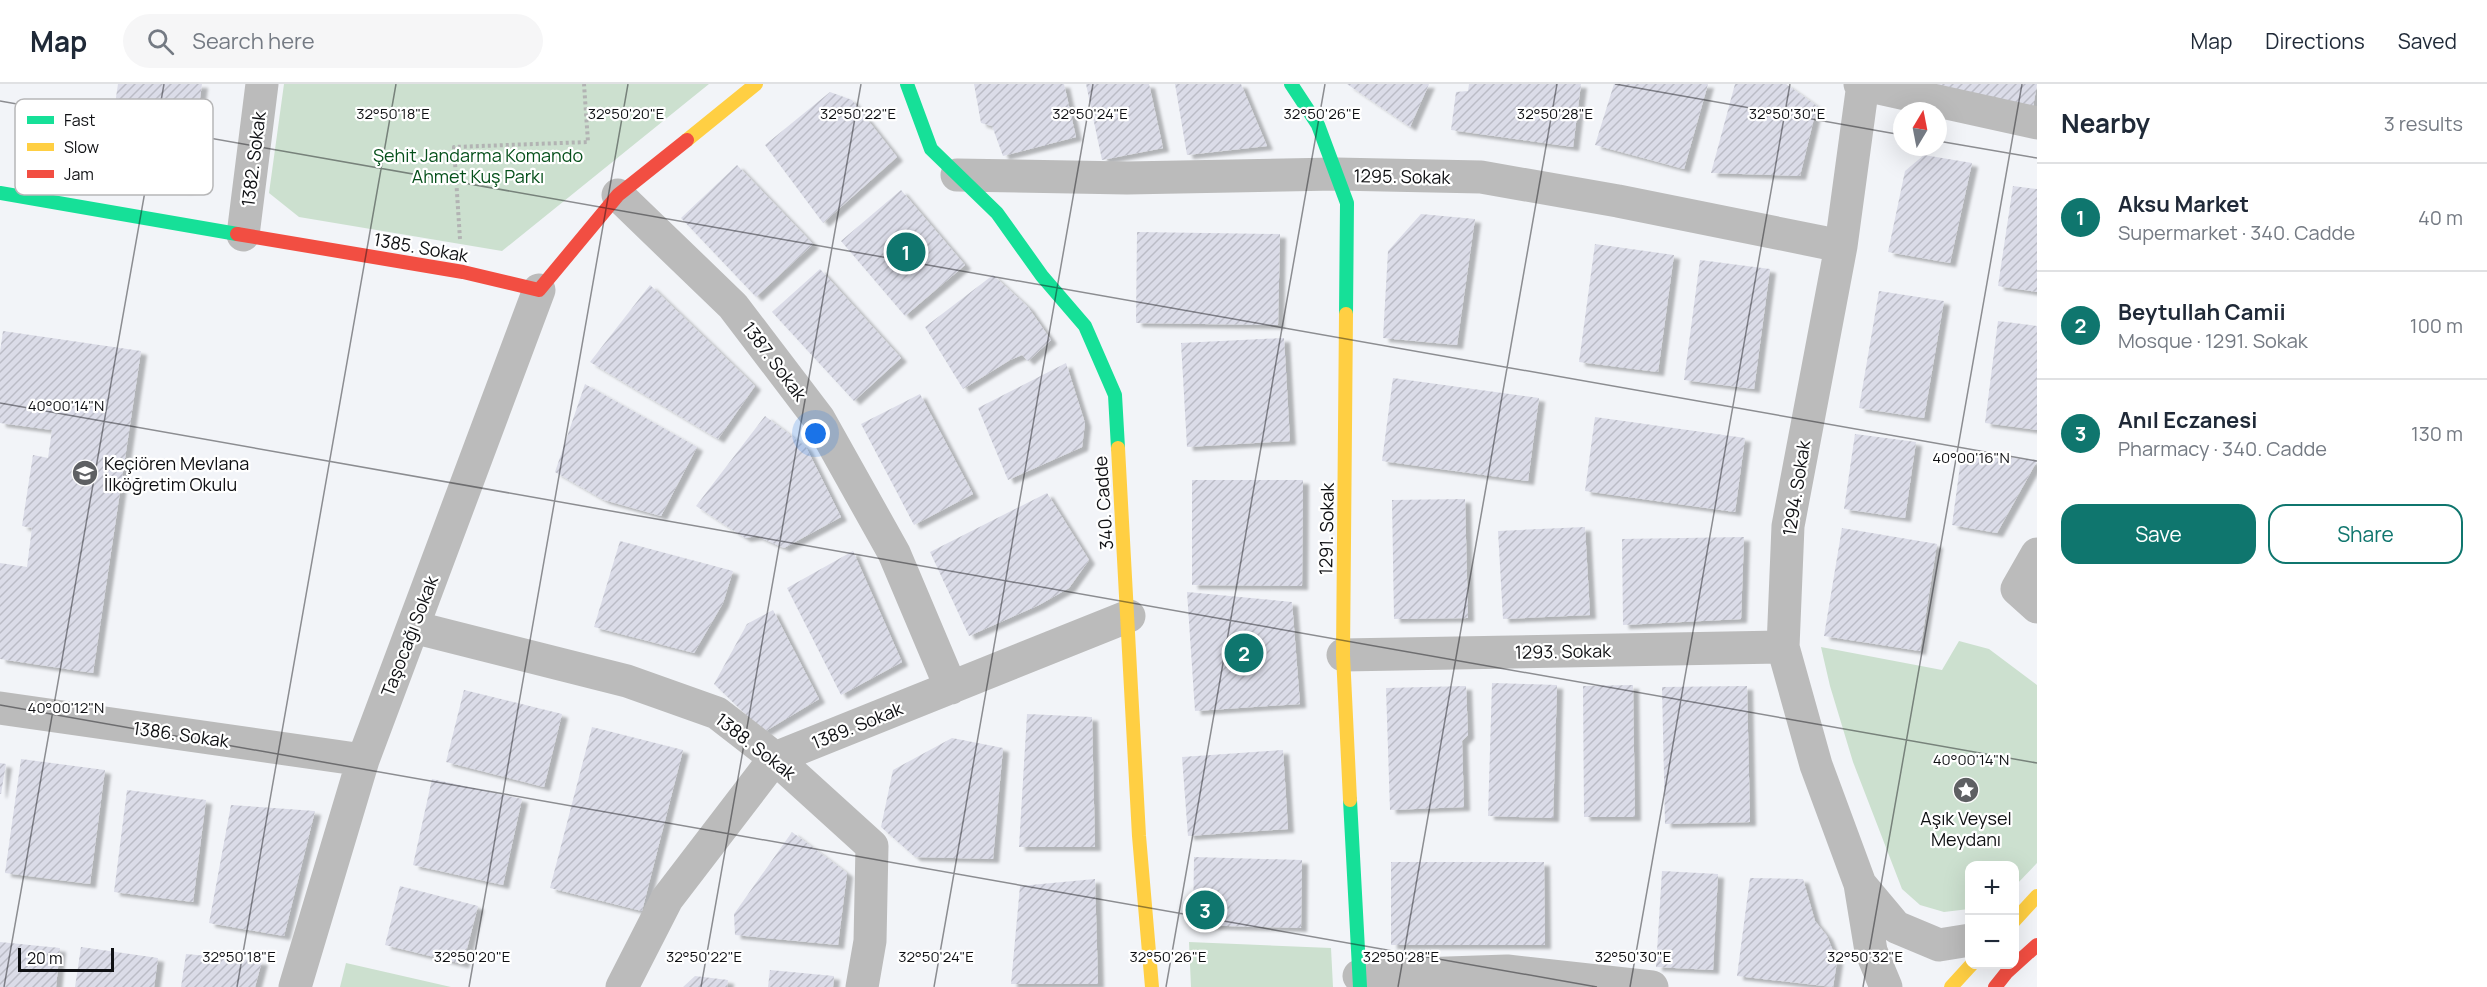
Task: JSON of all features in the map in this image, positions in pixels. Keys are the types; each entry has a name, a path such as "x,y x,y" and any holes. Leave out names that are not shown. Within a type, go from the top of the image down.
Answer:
{"street":[{"name":"1382. Sokak","path":"243,235 262,84"},
{"path":"539,290 618,195 756,84"},
{"name":"340. Cadde","path":"907,84 931,149 997,213 1042,276 1085,326 1114,395 1129,616 1139,836 1152,987"},
{"name":"1291. Sokak","path":"1291,84 1318,125 1347,203 1342,655 1360,982"},
{"path":"1862,85 2037,123"},
{"name":"1294. Sokak","path":"1862,85 1841,246 1788,526 1783,646 1816,765 1860,884 1871,951 1886,987"},
{"name":"1295. Sokak","path":"957,175 1127,178 1336,174 1482,177 1618,201 1841,246"},
{"name":"1385. Sokak","path":"0,193 463,272 539,290"},
{"name":"1387. Sokak","path":"618,195 733,306 819,419 894,553 951,688"},
{"name":"Taşocağı Sokak","path":"295,987 363,760 539,290"},
{"path":"2037,554 2017,589 2037,607"},
{"name":"1389. Sokak","path":"776,758 1129,616"},
{"name":"1388. Sokak","path":"413,627 627,681 717,713 776,758 872,846 870,940 862,987"},
{"name":"1293. Sokak","path":"1342,655 1783,646"},
{"name":"1386. Sokak","path":"0,708 363,760"},
{"path":"622,987 667,899 776,758"},
{"name":"1294. Sokak","path":"1860,884 1896,927 1939,945 1965,941"},
{"path":"2019,916 2037,896"},
{"path":"1995,987 2007,972 2037,945"},
{"path":"1951,987 1967,969"},
{"path":"1360,982 1508,971 1652,987"}],"path":[{"path":"463,272 454,147 588,142 584,84"}],"green space":[{"name":"Şehit Jandarma Komando Ahmet Kuş Parkı","path":"284,84 709,84 502,251 299,217 269,193"},
{"path":"1959,641 1989,649 2037,685 2037,863 2019,882 2019,861 1965,861 1965,909 1944,912 1920,905 1902,889 1853,762 1821,647 1942,670"},
{"path":"1189,942 1331,948 1333,987 1191,987"},
{"path":"346,963 451,987 340,987"}],"building":[{"path":"118,84 202,84 200,99 116,99"},
{"path":"974,84 1064,84 1076,137 1003,156 992,126 981,123"},
{"path":"1086,84 1149,84 1163,148 1102,160"},
{"path":"1175,84 1241,84 1267,146 1187,155"},
{"path":"1347,84 1429,84 1410,127"},
{"path":"1469,84 1581,84 1573,147 1451,130 1456,92 1468,91"},
{"path":"1614,84 1708,84 1684,169 1595,145"},
{"path":"1735,84 1786,84 1817,106 1800,176 1711,173"},
{"path":"1931,84 2037,84 2033,107"},
{"path":"830,92 852,100 897,157 823,223 765,145"},
{"path":"1923,156 1972,163 1950,263 1888,252 1905,171"},
{"path":"737,165 813,244 756,297 681,218"},
{"path":"2013,186 2037,189 2037,292 1998,286"},
{"path":"901,190 965,265 905,316 841,241"},
{"path":"1421,214 1475,219 1457,345 1383,338 1388,251"},
{"path":"1137,232 1280,234 1278,325 1136,323"},
{"path":"1595,244 1674,255 1658,372 1579,362"},
{"path":"1700,260 1770,269 1754,389 1684,380"},
{"path":"820,269 901,358 854,401 772,312"},
{"path":"993,275 1028,307 1051,340 1028,361 1022,355 1010,360 963,389 925,327"},
{"path":"650,285 755,386 718,439 590,362"},
{"path":"1879,291 1944,301 1924,418 1859,408"},
{"path":"1998,321 2037,326 2037,430 1985,423"},
{"path":"3,331 141,351 93,673 0,659 0,563 27,567 32,528 22,526 33,455 48,458 52,430 0,423 0,352"},
{"path":"1284,338 1290,441 1187,447 1181,343"},
{"path":"1066,363 1085,423 1082,447 1008,480 978,408"},
{"path":"1393,378 1539,398 1528,481 1382,461"},
{"path":"585,384 697,447 661,516 604,500 555,472"},
{"path":"920,394 973,494 914,525 861,424"},
{"path":"765,416 806,447 841,517 784,548 757,536 745,538 696,506"},
{"path":"1595,417 1745,438 1735,512 1585,491"},
{"path":"1855,434 1916,442 1905,518 1844,509"},
{"path":"1962,451 2037,461 1997,533 1952,525"},
{"path":"1192,480 1303,480 1302,586 1192,585"},
{"path":"1047,493 1089,560 1069,588 1039,605 969,636 930,552"},
{"path":"1465,499 1468,618 1394,619 1392,500"},
{"path":"1585,527 1590,615 1503,619 1498,531"},
{"path":"1842,528 1937,544 1920,651 1824,636"},
{"path":"1744,537 1741,619 1623,625 1622,539"},
{"path":"620,541 733,571 723,603 694,653 594,627"},
{"path":"853,551 902,662 841,695 787,588"},
{"path":"1187,592 1292,602 1300,704 1195,711"},
{"path":"773,610 819,699 764,732 714,684 747,624"},
{"path":"1492,683 1557,685 1553,818 1488,816"},
{"path":"1633,685 1635,817 1584,817 1583,686"},
{"path":"1466,686 1468,735 1462,741 1464,807 1390,810 1386,688"},
{"path":"1747,686 1750,822 1665,824 1662,687"},
{"path":"464,690 562,714 544,787 446,762"},
{"path":"1027,714 1092,717 1095,847 1019,847"},
{"path":"592,727 683,750 642,911 550,888"},
{"path":"952,738 1003,748 993,859 915,857 881,827 893,770"},
{"path":"1283,750 1288,829 1188,836 1182,757"},
{"path":"21,759 105,770 90,884 5,873"},
{"path":"0,763 6,764 1,794 0,794"},
{"path":"432,779 522,799 503,885 413,865"},
{"path":"127,790 206,800 193,902 114,892"},
{"path":"231,805 315,811 284,936 209,923"},
{"path":"792,832 847,873 838,945 735,935 734,914"},
{"path":"1194,857 1302,860 1301,928 1193,925"},
{"path":"1391,862 1544,862 1545,945 1391,945"},
{"path":"1662,871 1718,874 1713,970 1656,967"},
{"path":"1750,878 1803,879 1815,921 1827,936 1837,961 1833,987 1737,976"},
{"path":"1095,879 1098,984 1011,984 1020,886"},
{"path":"400,886 478,906 463,964 385,945"},
{"path":"0,942 60,948 56,987 0,987"},
{"path":"81,947 158,958 154,987 75,987"},
{"path":"186,954 262,961 255,987 181,987"},
{"path":"770,970 834,976 833,987 768,987"},
{"path":"695,976 728,980 727,987 683,987"}],"traffic: fast":[{"path":"907,84 931,149 997,213 1042,276 1085,326 1115,395 1118,448"},
{"path":"1291,84 1318,125 1347,203 1346,314"},
{"path":"0,193 237,234"},
{"path":"1350,800 1360,987"}],"traffic: slow":[{"path":"687,140 756,84"},
{"path":"1346,314 1343,655 1350,800"},
{"path":"1118,448 1139,836 1152,987"},
{"path":"2019,916 2037,896"},
{"path":"1951,987 1967,969"}],"traffic: jam":[{"path":"237,234 463,272 539,290 618,195 687,140"},
{"path":"1995,987 2007,972 2037,945"}],"place":[{"name":"Aksu Market","path":"906,252"},
{"name":"Keçiören Mevlana İlköğretim Okulu","path":"85,473"},
{"name":"Beytullah Camii","path":"1244,653"},
{"name":"Aşık Veysel Meydanı","path":"1966,790"},
{"name":"Anıl Eczanesi","path":"1205,910"}]}
